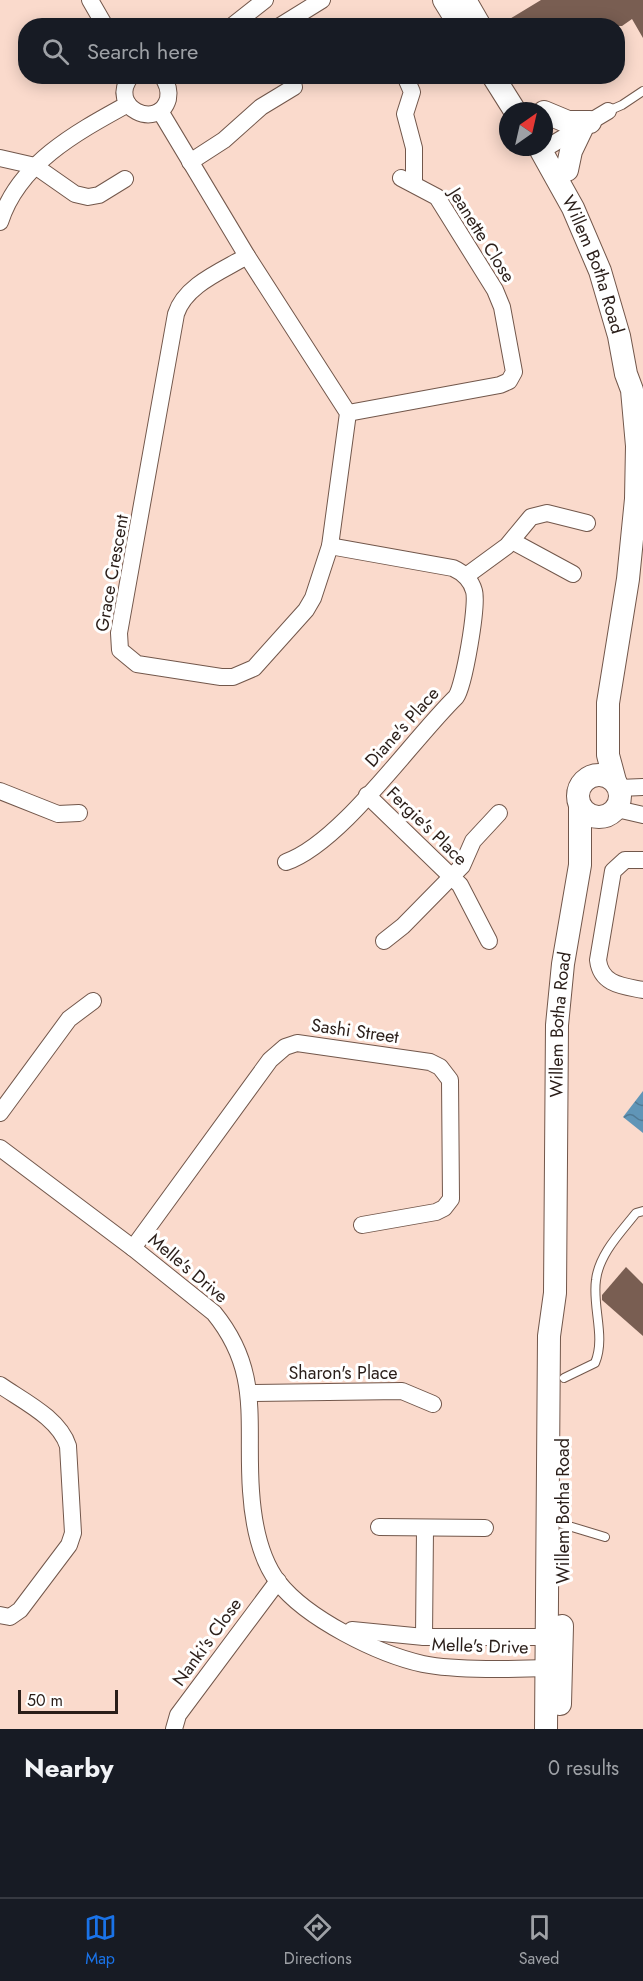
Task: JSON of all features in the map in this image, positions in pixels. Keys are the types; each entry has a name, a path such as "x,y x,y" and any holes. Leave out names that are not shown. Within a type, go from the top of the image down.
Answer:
{"street":[{"path":"90,0 100,18"},
{"path":"242,18 266,0"},
{"path":"444,0 455,18"},
{"path":"465,0 475,18"},
{"path":"292,18 319,1"},
{"path":"127,84 124,91 128,104 139,113 153,114 160,111 169,96 167,84"},
{"name":"Jeanette Close","path":"348,413 500,385 509,381 514,372 502,307 495,290 437,196 407,181 414,148 405,114 412,92 408,84"},
{"path":"502,84 523,102"},
{"path":"517,84 527,102"},
{"path":"190,162 224,141 261,107 294,87"},
{"path":"0,222 10,201 35,166 72,136 128,104"},
{"path":"160,111 247,256 348,413"},
{"path":"553,117 568,122 594,120"},
{"path":"553,139 594,120"},
{"path":"567,170 571,151 594,120"},
{"name":"Willem Botha Road","path":"553,154 567,170 598,232 623,298 637,373 632,390"},
{"name":"Willem Botha Road","path":"550,156 600,271 620,336 626,374 632,390 637,446 636,499 628,579 608,703 608,755 614,799 579,865"},
{"path":"0,158 35,166 75,194 88,197 99,195 125,178"},
{"name":"Grace Crescent","path":"247,256 190,291 178,307 120,633 120,650 137,664 150,667 221,677 233,677 248,671 306,610 313,598 330,546 348,413"},
{"path":"330,546 453,568 466,576 512,542 526,522 539,514 547,513 587,523"},
{"path":"512,542 573,574"},
{"name":"Diane's Place","path":"286,862 315,847 367,795 460,691 475,600 475,593 466,576"},
{"name":"Willem Botha Road","path":"584,780 600,721 608,703"},
{"path":"643,788 614,799 591,815 580,806 578,792 584,780 596,774 603,775 614,799 643,815"},
{"path":"0,791 58,814 79,813"},
{"name":"Fergie's Place","path":"367,795 456,881 489,941"},
{"name":"Willem Botha Road","path":"555,1637 549,1335 555,1293 557,1025 563,964 579,865 580,806"},
{"path":"384,941 456,881 473,841 499,813"},
{"path":"643,860 625,860 613,871 598,960 601,974 612,983 643,990"},
{"path":"0,1113 69,1019 93,1000"},
{"name":"Sashi Street","path":"134,1248 270,1060 285,1047 297,1043 430,1062 440,1067 450,1080 451,1199 444,1208 436,1212 362,1225"},
{"name":"Melle's Drive","path":"0,1148 134,1248 214,1313 230,1335 242,1362 250,1393 251,1491 255,1529 278,1581 295,1598 334,1625 379,1649 426,1665 553,1668"},
{"name":"Willem Botha Road","path":"546,1729 553,1668 562,1524 564,1378 561,1316 555,1293"},
{"path":"0,1385 56,1425 65,1435 68,1446 73,1533 62,1557 20,1610 10,1617 0,1615"},
{"name":"Sharon's Place","path":"250,1393 402,1391 433,1404"},
{"path":"379,1527 485,1528"},
{"path":"424,1637 425,1529"},
{"name":"Nanki's Close","path":"174,1729 178,1715 278,1581"},
{"name":"Melle's Drive","path":"334,1625 357,1631 424,1637 555,1637"},
{"name":"Willem Botha Road","path":"553,1668 559,1729"}],"lane":[{"path":"594,120 643,91"},
{"path":"564,1378 595,1363 599,1342 595,1281 597,1271 604,1255 636,1213 643,1211"},
{"path":"562,1524 605,1537"}],"water":[{"path":"643,1091 643,1133 623,1117"}],"building":[{"path":"541,0 643,0 643,38 632,19 625,24 625,18 511,18"},
{"path":"626,1267 643,1284 643,1336 602,1300 602,1295"}]}
